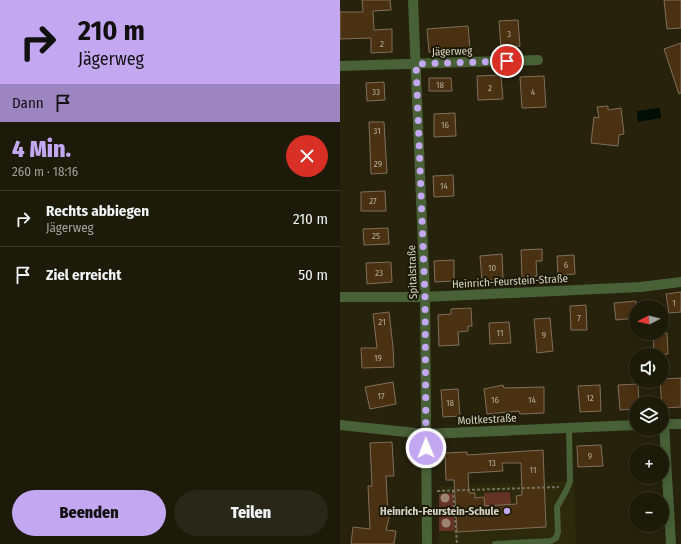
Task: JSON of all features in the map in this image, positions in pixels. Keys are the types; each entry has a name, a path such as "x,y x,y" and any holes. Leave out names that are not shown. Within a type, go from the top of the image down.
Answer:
{"street":[{"name":"Spitalstraße","path":"413,0 425,297 427,544"},
{"name":"Jägerweg","path":"340,66 538,60"},
{"name":"Heinrich-Feurstein-Straße","path":"340,297 425,297 640,287 681,282"},
{"path":"669,424 681,424"},
{"name":"Moltkestraße","path":"340,425 425,434 629,425"},
{"path":"664,436 671,544"}],"lane":[{"path":"495,544 550,541 556,538 558,532 557,507 570,481 569,428"}],"path":[{"path":"426,491 558,486 566,491"},
{"path":"453,490 456,544"}],"shaded area":[{"path":"660,108 661,118 638,122 637,111"},
{"name":"Heinrich-Feurstein-Schule","path":"574,481 576,544 439,544 439,486"},
{"path":"510,492 511,505 485,506 484,493"},
{"path":"453,493 455,531 439,531 439,494"}],"building":[{"path":"362,0 390,0 391,10 373,11 374,30 392,29 392,52 371,53 371,38 340,39 340,12 363,12"},
{"path":"664,0 681,0 681,28 667,29"},
{"path":"518,20 520,46 501,48 499,21"},
{"path":"468,26 470,48 429,52 427,29"},
{"path":"681,43 681,93 679,94 664,49"},
{"path":"501,75 503,99 478,100 477,76"},
{"path":"544,76 546,107 522,108 520,77"},
{"path":"429,78 451,78 452,91 429,91"},
{"path":"384,82 385,100 367,101 366,83"},
{"path":"608,106 608,110 621,108 624,134 619,135 618,146 591,143 594,117 599,118 597,107"},
{"path":"455,113 456,136 434,137 434,114"},
{"path":"369,122 384,122 387,173 371,174"},
{"path":"453,175 454,196 434,197 433,176"},
{"path":"385,191 386,211 361,211 361,192"},
{"path":"388,228 389,244 364,245 363,229"},
{"path":"542,249 542,261 536,261 537,276 522,277 521,250"},
{"path":"502,254 503,279 482,281 480,256"},
{"path":"574,255 575,274 558,275 557,256"},
{"path":"454,260 454,281 435,282 434,261"},
{"path":"391,262 392,282 367,284 366,263"},
{"path":"681,292 681,312 669,313 669,300 667,300 666,294"},
{"path":"629,302 629,319 616,320 614,303"},
{"path":"586,305 587,330 571,330 570,306"},
{"path":"471,308 472,326 468,326 468,331 458,332 459,345 439,346 438,315 451,314 451,309"},
{"path":"389,312 394,367 362,368 361,348 377,348 373,314"},
{"path":"550,318 553,351 537,353 534,319"},
{"path":"509,322 511,343 490,344 489,323"},
{"path":"653,340 667,340 668,348 654,348"},
{"path":"681,378 681,407 669,408 669,396 661,396 661,388 669,388 669,379"},
{"path":"393,382 396,404 370,409 365,387"},
{"path":"629,384 629,388 638,388 639,396 629,396 629,409 620,410 618,385"},
{"path":"503,385 504,388 544,387 544,413 520,414 519,411 487,414 484,389"},
{"path":"600,385 601,411 580,412 578,386"},
{"path":"458,389 460,416 443,417 441,390"},
{"path":"392,442 394,476 386,476 388,514 390,514 386,530 396,531 394,544 351,544 353,527 370,529 368,486 372,486 370,443"},
{"path":"601,445 603,466 578,467 577,446"},
{"path":"543,450 546,527 457,532 454,480 446,480 445,453 467,452 467,455","holes":["502,463 521,463 522,495 516,496 517,504 485,506 484,497 475,498 475,493 469,493 468,473 503,471"]}],"place":[{"name":"Heinrich-Feurstein-Schule","path":"507,511"}],"route":[{"path":"426,448 425,297 416,64 507,61"}]}
